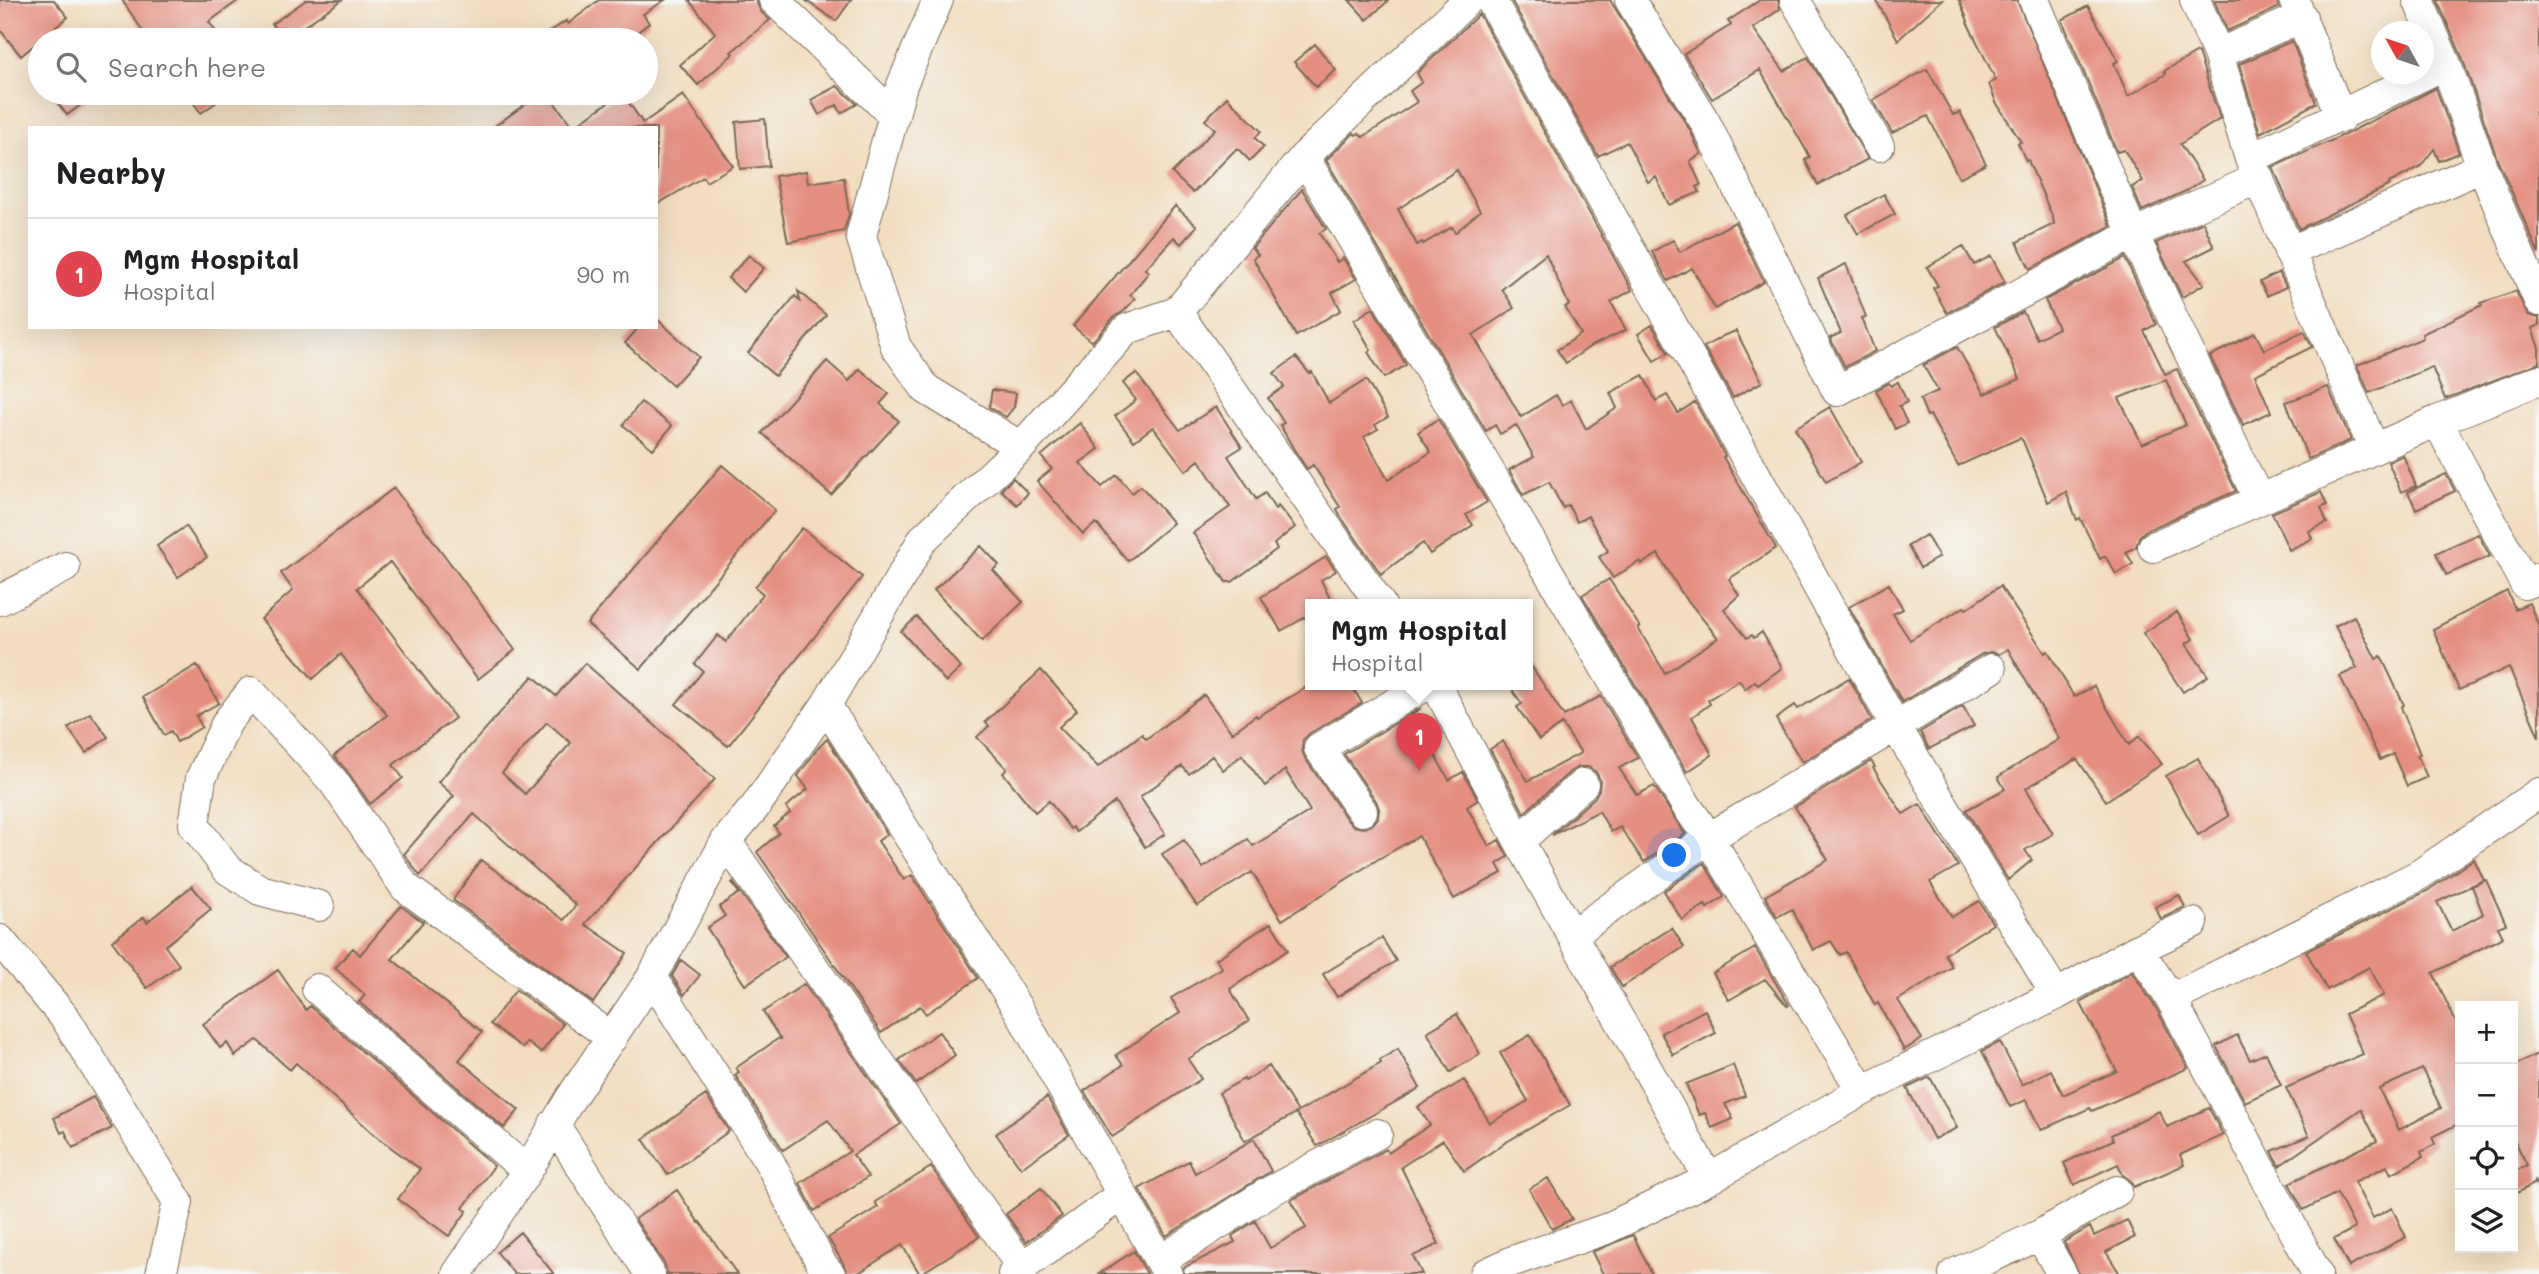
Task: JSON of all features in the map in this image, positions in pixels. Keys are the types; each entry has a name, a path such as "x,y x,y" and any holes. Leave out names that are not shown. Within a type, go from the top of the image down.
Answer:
{"street":[{"path":"774,0 894,116"},
{"path":"938,0 902,85 861,236 896,347 926,389 1021,447"},
{"path":"457,1274 527,1171 554,1124 652,976 726,841 755,807 826,705 923,539 1021,447 1128,329 1177,312 1304,157 1468,0"},
{"path":"1491,0 1895,725 2056,995"},
{"path":"1630,0 1705,122 1837,391 2254,169 2341,117 2446,64"},
{"path":"1795,0 1879,146"},
{"path":"2034,0 2133,234 2259,500"},
{"path":"2195,0 2218,54 2254,169 2374,449"},
{"path":"2418,0 2446,64 2482,167 2539,301"},
{"path":"2218,54 2298,9 2341,117"},
{"path":"1304,157 1686,805 1709,838 1862,1091"},
{"path":"2289,251 2482,167"},
{"path":"1177,312 1377,599"},
{"path":"2153,547 2437,421 2539,380"},
{"path":"2437,421 2525,584 2539,578"},
{"path":"0,600 65,567"},
{"path":"1573,934 1709,838 1991,669"},
{"path":"1362,811 1319,748 1418,690"},
{"path":"1439,690 1519,841 1709,1179"},
{"path":"319,906 260,890 227,869 194,825 201,778 227,722 251,692 333,781 405,887 611,1038"},
{"path":"826,705 1018,1009 1163,1267 1267,1193 1377,1135"},
{"path":"1519,841 1583,784"},
{"path":"2171,999 2419,875 2539,793"},
{"path":"726,841 1018,1272 1121,1195"},
{"path":"1485,1274 1513,1261 1606,1229 1709,1179 1862,1091 2056,995 2138,949 2193,923"},
{"path":"0,940 66,1019 178,1202 161,1274"},
{"path":"2138,949 2171,999 2317,1274"},
{"path":"652,976 770,1163 822,1265 830,1274"},
{"path":"317,989 527,1171"},
{"path":"554,1124 650,1274"},
{"path":"1954,1274 2040,1235 2117,1191"},
{"path":"2040,1235 2062,1274"}],"building":[{"path":"0,0 54,0 68,17 55,28 28,28 28,50 21,56 0,30"},
{"path":"122,0 239,0 209,22 214,28 141,28"},
{"path":"306,0 342,0 301,28 275,28 272,24"},
{"path":"599,0 665,0 643,14 649,23 643,28 555,28 566,21 568,24"},
{"path":"689,0 756,0 761,12 770,20 731,52 733,54 698,85 680,65 715,33"},
{"path":"805,0 851,0 836,21"},
{"path":"1349,0 1389,0 1367,20"},
{"path":"1511,0 1610,0 1690,130 1701,154 1690,161 1701,185 1697,187 1700,192 1669,205 1656,177 1648,182 1627,142 1598,156"},
{"path":"1760,0 1778,0 1780,9 1753,28 1784,71 1808,57 1868,159 1818,185 1805,160 1810,157 1760,70 1712,99 1684,54 1731,25 1728,21"},
{"path":"1876,0 1942,0 1898,40"},
{"path":"1959,0 2017,0 2111,226 2030,269 2017,242 2054,224 2053,218 2018,143 2021,142 1996,102 1989,84 1996,80"},
{"path":"2214,0 2277,0 2278,8 2227,31"},
{"path":"2437,0 2539,0 2539,111 2535,113 2539,124 2539,254 2498,161 2462,57"},
{"path":"2088,6 2118,61 2114,63 2128,96 2198,52 2220,119 2180,144 2203,180 2188,190 2142,211 2132,187 2143,181 2124,150 2117,152 2062,20"},
{"path":"1479,14 1632,290 1611,302 1626,330 1591,346 1566,363 1557,350 1581,334 1565,307 1569,305 1546,254 1502,289 1514,308 1473,335 1521,417 1556,395 1562,405 1571,400 1586,429 1617,408 1610,393 1643,375 1656,401 1667,395 1678,413 1695,402 1725,456 1723,457 1776,548 1729,579 1739,595 1724,609 1747,638 1752,635 1754,638 1762,632 1782,668 1758,685 1755,681 1745,689 1739,680 1708,700 1710,704 1692,717 1712,755 1687,772 1582,595 1609,579 1665,673 1718,638 1681,592 1658,554 1642,564 1640,561 1613,578 1599,557 1608,551 1588,516 1577,522 1568,505 1563,508 1549,482 1523,495 1509,470 1534,457 1516,425 1500,434 1495,425 1486,431 1326,160 1354,133 1363,137 1417,102 1410,91 1422,82 1417,73","holes":["1457,170 1480,211 1455,233 1452,227 1417,245 1398,209"]},
{"path":"2292,41 2316,103 2260,133 2239,64"},
{"path":"1315,44 1336,70 1316,87 1294,62"},
{"path":"1927,69 1953,115 1960,112 1986,164 1959,178 1928,116 1892,133 1873,100"},
{"path":"837,86 857,104 841,113 837,105 819,115 811,100"},
{"path":"2436,88 2459,153 2439,161 2434,149 2420,167 2389,183 2390,185 2299,229 2273,167 2348,133"},
{"path":"683,95 733,166 706,182 703,177 658,204 658,126 574,126 605,105 630,105 643,123"},
{"path":"1227,97 1261,131 1255,138 1264,147 1250,161 1237,148 1193,193 1172,173 1215,129 1205,120"},
{"path":"59,105 81,105 67,115"},
{"path":"195,105 213,105 201,113"},
{"path":"524,105 556,105 572,126 495,126"},
{"path":"765,119 769,166 740,169 736,122"},
{"path":"806,171 808,183 844,178 849,214 844,231 788,242 775,176"},
{"path":"1302,189 1326,229 1319,233 1337,262 1343,258 1356,279 1332,293 1341,310 1296,336 1253,258 1258,255 1252,248"},
{"path":"1884,194 1895,214 1858,234 1847,215"},
{"path":"1175,206 1197,226 1181,244 1174,237 1145,269 1149,272 1130,295 1135,299 1114,317 1092,342 1073,326"},
{"path":"1735,222 1764,282 1715,309 1692,268 1668,281 1652,252 1673,240 1680,252"},
{"path":"2203,222 2214,247 2186,261 2204,284 2182,297 2156,243"},
{"path":"1963,246 1974,265 1991,256 2005,282 1947,313 1933,288 1938,286 1927,267"},
{"path":"749,255 764,268 743,292 728,278"},
{"path":"2125,258 2156,324 2144,331 2165,374 2177,369 2236,491 2145,531 2139,537 2136,547 2126,552 2133,564 2116,574 2105,556 2100,559 2080,518 2077,520 2066,492 2048,502 2020,438 1958,466 1930,415 1927,416 1920,399 1938,391 1923,365 1957,347 1984,394 2020,379 1995,327 2023,312 2037,339 2058,328 2045,300","holes":["2166,380 2186,425 2142,444 2119,398"]},
{"path":"1846,264 1866,317 1862,318 1875,351 1845,367 1830,338 1841,333 1818,278"},
{"path":"2279,272 2286,287 2267,296 2260,282"},
{"path":"798,291 826,315 775,376 748,353 795,296 800,301"},
{"path":"2516,291 2528,315 2539,318 2539,325 2532,328 2539,348 2539,363 2445,399 2432,367 2369,393 2357,365 2423,338 2422,334 2482,305 2481,303"},
{"path":"1373,308 1406,365 1384,378 1368,352 1371,350 1354,320"},
{"path":"658,320 699,357 673,386 625,343 637,329 658,329"},
{"path":"1652,325 1668,353 1654,361 1638,334"},
{"path":"1736,331 1762,382 1733,398 1704,347"},
{"path":"2304,331 2312,347 2255,375 2271,412 2243,425 2210,356 2255,333 2264,350"},
{"path":"1296,357 1309,373 1312,372 1329,403 1366,380 1388,417 1375,425 1378,429 1364,437 1388,480 1431,452 1418,432 1438,419 1487,502 1466,515 1473,525 1430,554 1423,543 1381,574 1341,517 1337,509 1340,507 1313,465 1307,469 1293,448 1280,425 1284,423 1268,398 1284,387 1274,373"},
{"path":"827,361 849,381 860,369 889,394 880,404 899,421 831,495 762,433"},
{"path":"1136,373 1180,430 1216,407 1242,447 1228,456 1256,499 1265,493 1275,509 1278,506 1295,527 1274,544 1277,549 1232,582 1226,582 1193,533 1230,507 1199,460 1186,471 1153,427 1134,441 1115,416 1136,400 1123,383"},
{"path":"1898,382 1907,402 1899,406 1907,423 1895,429 1876,390 1889,383 1891,386"},
{"path":"2328,387 2351,440 2308,459 2286,402"},
{"path":"992,390 1016,393 1014,407 1006,417 989,407"},
{"path":"641,402 672,426 653,449 623,425"},
{"path":"1830,407 1861,462 1826,482 1795,428"},
{"path":"1080,423 1099,449 1080,463 1102,487 1117,475 1132,493 1141,486 1173,523 1128,561 1096,523 1083,534 1037,481 1052,469 1041,456"},
{"path":"2403,455 2416,486 2401,492 2388,462"},
{"path":"722,465 775,510 641,669 587,624"},
{"path":"2446,474 2455,491 2416,509 2408,492"},
{"path":"1013,478 1028,493 1017,505 1001,490"},
{"path":"394,488 515,650 478,679 390,562 357,588 455,718 393,765 403,778 370,804 334,756 387,715 341,654 313,679 261,619 293,590 281,573"},
{"path":"2321,492 2327,505 2321,508 2327,523 2309,531 2312,539 2289,550 2272,513"},
{"path":"186,526 207,557 178,577 157,546"},
{"path":"802,528 862,577 728,746 676,704 703,671 695,664 718,635 726,642 763,594 755,587"},
{"path":"2478,534 2490,556 2446,575 2436,553"},
{"path":"1926,535 1939,557 1920,568 1908,546"},
{"path":"981,546 999,565 993,570 1023,602 982,641 934,590"},
{"path":"1326,557 1336,571 1321,580 1330,599 1305,599 1305,617 1281,631 1261,597"},
{"path":"1889,584 1903,609 1893,614 1910,640 1964,607 1966,609 2000,586 2045,653 2048,651 2074,697 2094,686 2129,745 2139,736 2162,764 2106,801 2077,759 2026,788 2053,834 2025,850 2032,860 2008,880 1966,810 2005,789 1998,777 2059,739 2008,649 1999,654 1982,654 1902,702 1849,607"},
{"path":"2507,591 2515,609 2529,603 2539,626 2539,737 2509,667 2459,690 2433,629"},
{"path":"2177,612 2193,639 2186,644 2208,676 2183,692 2143,633"},
{"path":"2354,616 2376,659 2381,656 2404,705 2401,707 2420,754 2417,755 2427,777 2407,786 2393,754 2380,760 2340,676 2357,668 2335,626"},
{"path":"917,617 961,668 946,682 901,631"},
{"path":"585,663 715,779 585,924 627,953 593,1003 453,900 481,860 564,920 576,905 474,814 420,876 404,854 454,796 438,782 533,676 556,696","holes":["547,722 571,743 525,794 502,773"]},
{"path":"197,665 219,703 196,716 202,727 177,742 171,731 164,735 143,697"},
{"path":"1533,669 1564,716 1601,696 1638,758 1619,768 1637,795 1654,786 1685,834 1644,862 1620,827 1611,832 1599,811 1552,835 1595,797 1599,790 1600,780 1596,772 1588,767 1571,771 1524,813 1490,749 1503,741 1528,781 1581,753 1562,724 1539,740 1517,707 1522,704 1512,690 1533,690"},
{"path":"1041,670 1077,710 1059,727 1098,767 1142,734 1146,739 1204,695 1232,733 1256,715 1257,717 1305,688 1354,690 1362,703 1310,733 1303,740 1302,750 1348,821 1363,828 1372,825 1378,818 1379,809 1344,754 1421,708 1412,715 1449,780 1463,772 1478,800 1467,807 1489,846 1499,840 1508,857 1497,864 1502,873 1454,899 1419,836 1282,920 1252,872 1197,906 1162,854 1184,840 1203,868 1248,839 1253,846 1310,811 1285,770 1265,786 1242,755 1223,770 1212,756 1189,774 1182,766 1140,797 1165,834 1145,847 1115,802 1076,832 1072,827 1070,829 1049,801 1035,812 1003,773 1007,769 977,737 989,726 985,722"},
{"path":"1849,678 1872,720 1802,762 1776,719 1795,705 1798,709"},
{"path":"1963,706 1974,726 1929,749 1920,732"},
{"path":"90,713 108,737 86,753 68,728"},
{"path":"827,739 887,834 878,841 904,880 912,875 978,978 926,1014 920,1006 881,1033 757,852 779,833 774,826 790,813 786,807 808,789 798,776"},
{"path":"2198,758 2229,816 2198,835 2166,776"},
{"path":"1871,761 1903,814 1920,804 1958,866 1930,882 1952,917 1979,901 1993,924 1945,954 1952,967 1898,1000 1922,1039 1904,1050 1846,952 1840,955 1831,941 1813,950 1792,909 1777,917 1765,896 1828,860 1795,807"},
{"path":"2474,859 2484,880 2437,902 2452,931 2483,914 2472,886 2486,880 2506,924 2498,927 2503,937 2433,973 2455,1020 2455,1126 2432,1137 2435,1144 2421,1152 2423,1157 2391,1174 2387,1166 2354,1182 2373,1218 2392,1208 2406,1237 2349,1267 2334,1239 2355,1228 2337,1193 2303,1210 2289,1183 2377,1141 2361,1109 2279,1166 2272,1151 2309,1136 2286,1088 2363,1054 2345,1014 2384,995 2369,967 2327,990 2306,951 2427,891","holes":["2422,1069 2441,1108 2399,1130 2379,1089"]},
{"path":"1704,863 1724,897 1707,908 1705,905 1682,920 1664,891"},
{"path":"733,882 786,957 745,985 707,928 725,916 719,907 739,893"},
{"path":"192,886 211,909 165,946 179,965 147,988 112,941 144,917 147,922"},
{"path":"2179,895 2185,907 2161,919 2155,907"},
{"path":"401,906 423,922 392,959 482,1032 459,1060 519,1110 504,1128 359,1002 365,995 335,968 353,948 360,955"},
{"path":"1271,923 1288,950 1230,989 1249,1021 1188,1059 1201,1079 1112,1137 1084,1091 1123,1065 1116,1055 1180,1013 1171,998 1222,968 1216,959"},
{"path":"1672,928 1684,947 1622,987 1610,967"},
{"path":"1382,938 1396,961 1337,997 1323,974"},
{"path":"1755,948 1789,1005 1787,1006 1765,979 1729,1000 1713,973"},
{"path":"681,960 700,975 684,995 672,976"},
{"path":"278,970 306,1010 310,1006 494,1166 463,1208 467,1211 449,1236 398,1199 420,1169 377,1137 296,1063 290,1070 257,1040 235,1056 227,1043 220,1048 203,1024"},
{"path":"2132,972 2156,1008 2188,1068 2092,1111 2090,1108 2041,1130 2026,1100 2010,1107 1982,1051 2000,1042 2022,1085 2051,1070 2063,1095 2117,1071 2080,1002"},
{"path":"804,984 901,1124 853,1155 868,1177 814,1211 800,1183 850,1151 828,1120 783,1150 735,1075 739,1072 736,1068 779,1038 781,1040 763,1012"},
{"path":"516,990 563,1024 541,1053 527,1042 523,1048 490,1024"},
{"path":"1705,1010 1716,1033 1673,1055 1661,1033"},
{"path":"1457,1014 1480,1054 1450,1072 1427,1032"},
{"path":"939,1032 955,1055 916,1084 899,1060"},
{"path":"1530,1035 1570,1105 1503,1144 1464,1171 1443,1140 1401,1167 1439,1244 1413,1256 1422,1274 1184,1274 1183,1268 1235,1242 1232,1236 1255,1221 1270,1248 1306,1228 1291,1200 1386,1149 1388,1153 1430,1125 1418,1107 1464,1080 1490,1123 1528,1101 1500,1053"},
{"path":"2237,1035 2250,1060 2266,1053 2281,1085 2245,1102 2216,1046"},
{"path":"1398,1049 1420,1088 1317,1146 1296,1113 1245,1141 1219,1093 1269,1066 1298,1112 1381,1063 1380,1060"},
{"path":"2539,1053 2539,1190 2535,1181 2518,1192 2518,1170 2527,1165 2518,1147 2518,1064"},
{"path":"1733,1065 1745,1096 1725,1104 1733,1119 1712,1128 1705,1113 1699,1115 1686,1084"},
{"path":"1930,1077 1957,1128 1934,1139 1907,1088"},
{"path":"706,1095 729,1131 668,1175 643,1139"},
{"path":"93,1097 112,1128 73,1148 65,1131 61,1133 54,1118"},
{"path":"1047,1097 1069,1135 1021,1168 996,1134"},
{"path":"2209,1108 2223,1135 2180,1155 2184,1165 2134,1187 2123,1175 2118,1164 2074,1185 2064,1163 2113,1140 2111,1135 2159,1111 2167,1127"},
{"path":"1254,1139 1271,1171 1166,1236 1139,1189 1189,1161 1195,1173"},
{"path":"931,1167 979,1237 920,1274 902,1245 857,1274 847,1274 828,1238 878,1207 875,1202"},
{"path":"1548,1178 1572,1219 1552,1229 1529,1189"},
{"path":"1041,1188 1062,1216 1026,1242 1006,1214"},
{"path":"677,1190 737,1274 667,1274 665,1265 635,1219"},
{"path":"2127,1220 2135,1237 2106,1252 2120,1274 2079,1274 2064,1242 2090,1227 2094,1236"},
{"path":"520,1232 554,1274 514,1274 497,1252"},
{"path":"1633,1235 1652,1274 1603,1274 1592,1252"},
{"path":"1134,1251 1147,1274 1099,1274"}],"place":[{"name":"Mgm Hospital","path":"1419,771"}]}
